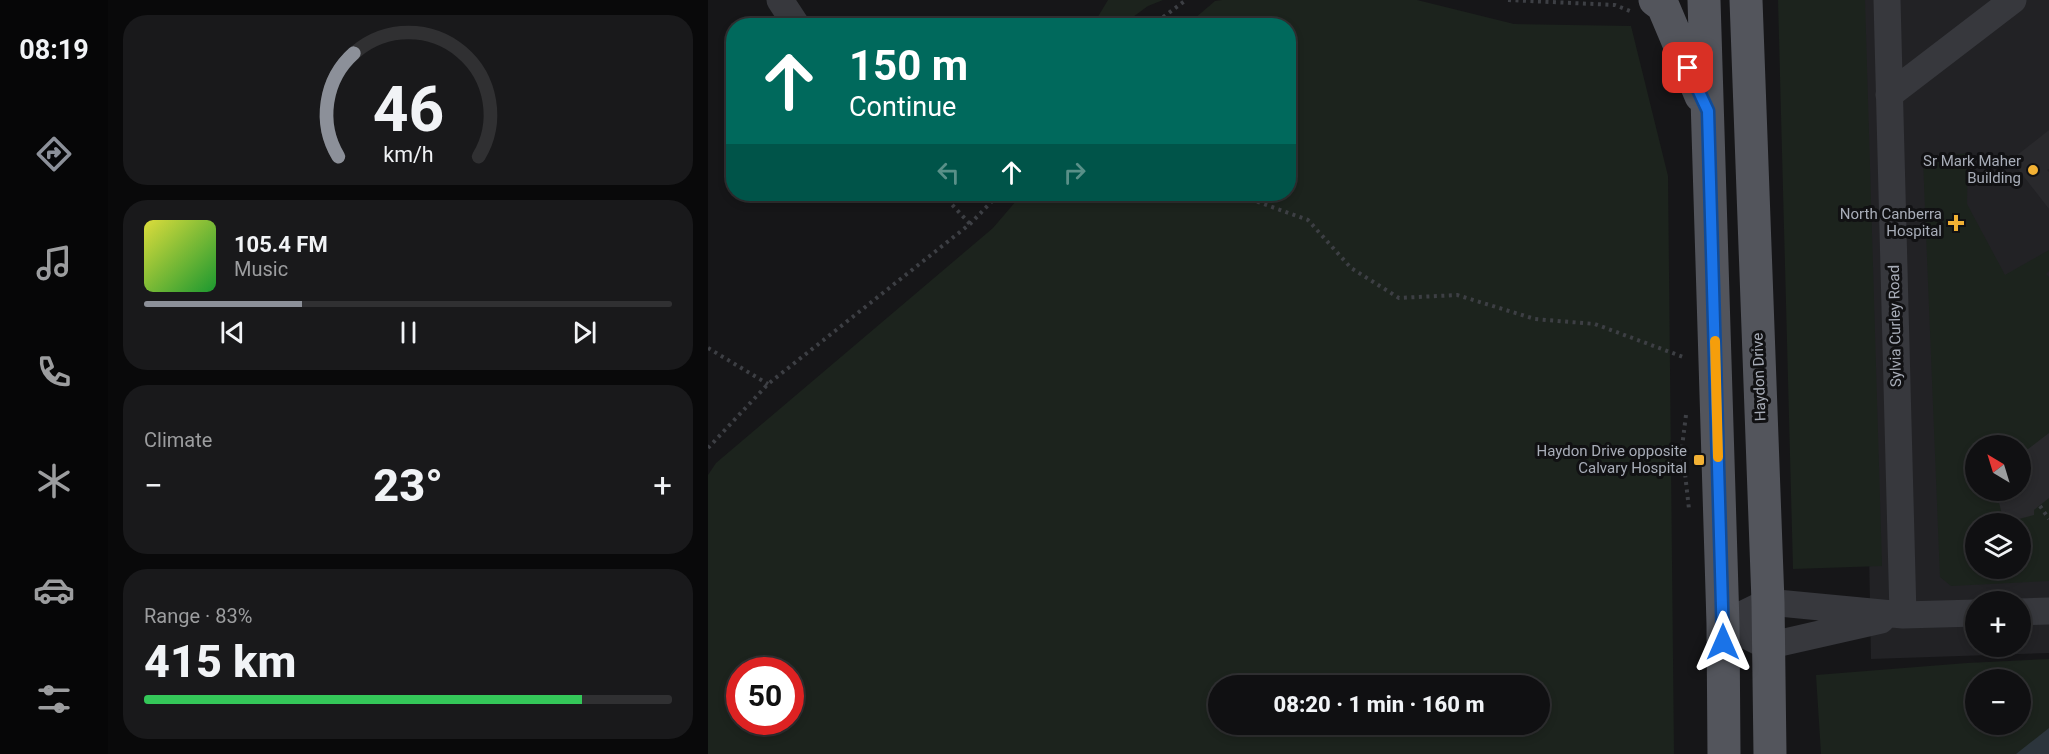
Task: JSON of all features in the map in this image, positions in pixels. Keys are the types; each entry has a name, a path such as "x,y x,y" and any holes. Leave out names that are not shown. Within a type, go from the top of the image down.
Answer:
{"main road":[{"path":"1704,0 1725,754"},
{"name":"Haydon Drive","path":"1746,0 1768,602 1770,754"},
{"path":"1645,7 1664,6 1678,46 1708,111"}],"street":[{"path":"780,0 792,18"},
{"name":"Sylvia Curley Road","path":"1887,0 1903,615"},
{"path":"1889,95 2013,0"},
{"path":"1723,624 1768,602 1903,615 1965,613"},
{"path":"2031,612 2049,611"},
{"path":"1723,624 1767,646 1903,615"}],"path":[{"path":"1162,18 1186,0"},
{"path":"1508,0 1645,7"},
{"path":"949,201 970,224"},
{"path":"708,448 768,384 970,224 992,201"},
{"path":"1255,201 1308,220 1351,268 1399,298 1457,295 1535,319 1595,324 1689,359"},
{"path":"708,348 768,384"},
{"path":"2040,506 2049,519"}],"shaded area":[{"path":"1108,0 1163,0 1148,6 1132,18 1097,18"},
{"path":"1222,0 1417,0 1514,24 1631,26 1668,176 1674,754 708,754 708,475 716,463 993,228 1016,201 1296,201 1296,18 1195,18 1215,1"},
{"path":"1778,0 1865,0 1882,566 1793,569"},
{"name":"North Canberra Hospital","path":"1859,0 2049,0 2049,653 2031,654 2031,591 1965,591 1965,656 1871,659"},
{"path":"1968,153 1967,204 2005,275 2049,250 2049,271 2046,274 2049,277 2049,581 1951,586 1940,577 1923,159"},
{"path":"2049,659 2049,754 1821,754 1816,675"},
{"path":"2049,728 2049,754 2016,754"}],"building":[{"name":"Sr Mark Maher Building","path":"2049,130 2049,169 2047,170 2049,172 2049,209 2011,160"},
{"path":"2049,433 2049,498 2034,510 2034,515 2031,516 2031,513 2002,513 1999,501 2031,501 2031,447"}],"slow traffic":[{"path":"1715,341 1718,457"}],"place":[{"name":"Sr Mark Maher Building","path":"2033,170"},
{"name":"North Canberra Hospital","path":"1956,223"},
{"name":"Haydon Drive opposite Calvary Hospital","path":"1699,460"}],"route":[{"path":"1688,68 1708,111 1723,642"}]}
